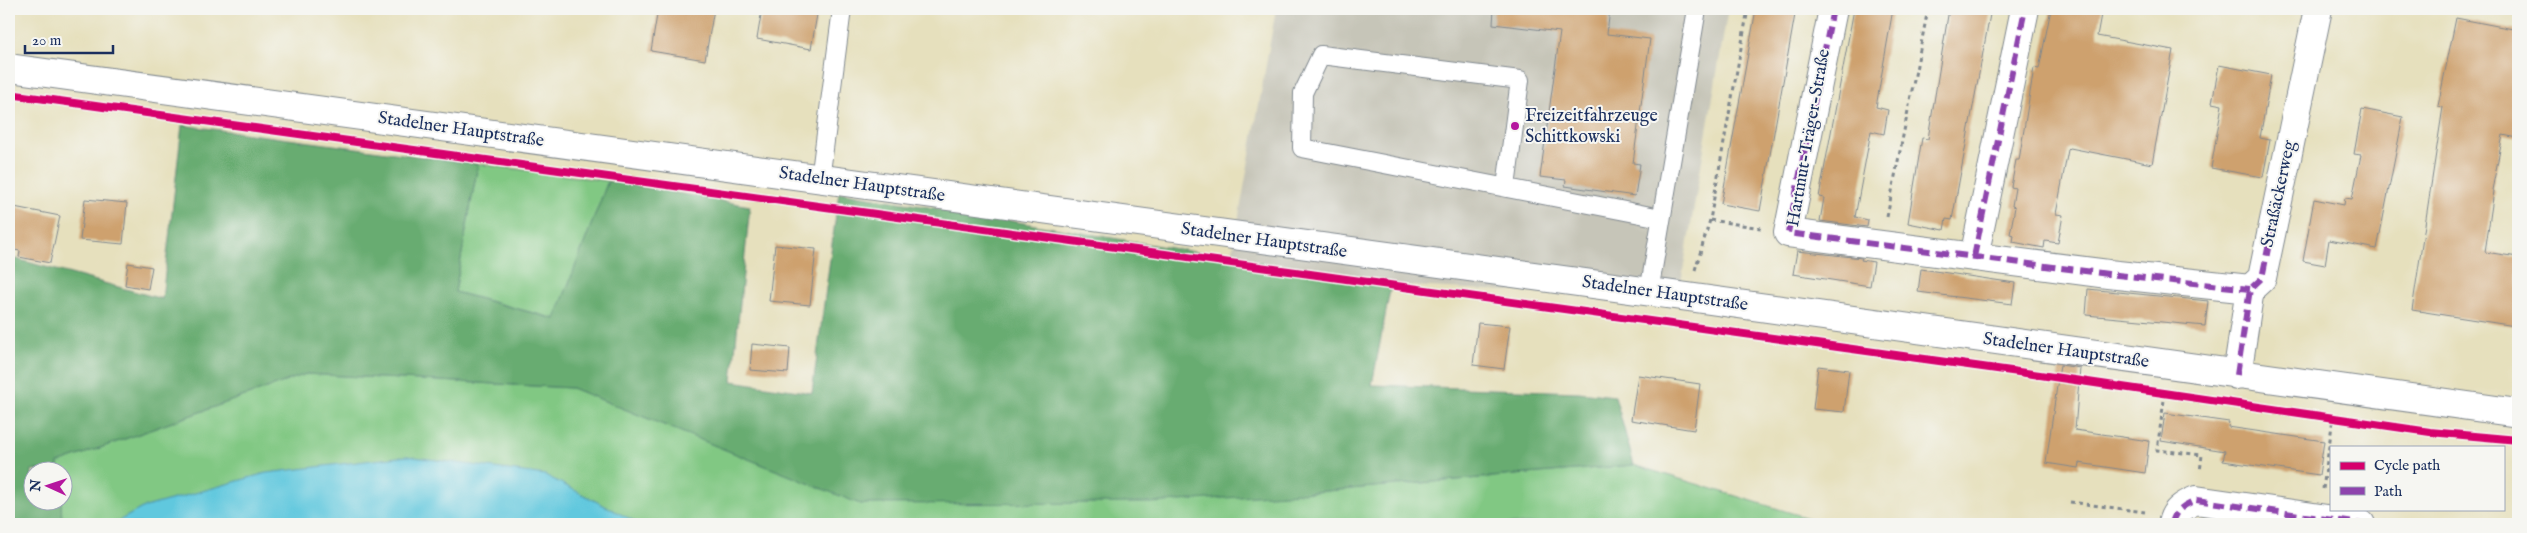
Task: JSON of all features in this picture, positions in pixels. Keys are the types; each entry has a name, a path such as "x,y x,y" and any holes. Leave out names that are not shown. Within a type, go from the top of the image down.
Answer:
{"main road":[{"name":"Hartmut-Träger-Straße","path":"1833,9 1788,233 2108,274 2250,289"},
{"path":"1974,257 2025,9"},
{"name":"Straßäckerweg","path":"2237,375 2250,289 2262,278 2318,9"},
{"name":"Stadelner Hauptstraße","path":"9,68 1688,297 2518,413"},
{"path":"2172,520 2184,504 2196,500 2361,524"}],"lane":[{"path":"820,180 842,9"},
{"path":"1649,292 1697,9"},
{"path":"1506,187 1520,80 1321,55 1303,93 1302,148 1661,218"}],"path":[{"path":"1688,297 1710,220 1748,9"},
{"path":"1882,244 1928,9"},
{"path":"1710,220 1788,233"},
{"path":"2166,393 2157,450 2202,455 2196,500"},
{"path":"2318,519 2332,418"},
{"path":"2070,502 2172,520"}],"shaded area":[{"path":"1276,9 1728,9 1678,300 1391,285 1231,260"}],"green space":[{"path":"182,125 478,164 455,292 555,319 608,181 750,206 732,381 812,393 839,192 1391,285 1372,385 1579,392 1615,396 1634,465 1314,492 1150,503 860,504 572,388 306,374 66,460 22,460 22,510 61,510 62,524 9,524 9,257 162,299"},
{"path":"478,164 608,181 556,319 455,292"},
{"path":"306,374 572,388 861,504 1314,492 1634,465 1828,524 62,524 61,510 72,510 72,460 66,460"}],"water":[{"path":"407,456 545,475 640,524 113,524 142,508 266,473"}],"building":[{"path":"658,9 714,9 705,60 651,51"},
{"path":"762,9 818,9 811,49 757,39"},
{"path":"1494,9 1610,9 1607,34 1650,39 1633,163 1640,164 1635,196 1565,186 1566,180 1540,177 1560,32 1493,24"},
{"path":"1756,9 1796,9 1760,211 1721,204"},
{"path":"1854,9 1893,9 1876,107 1888,110 1884,134 1871,131 1855,217 1868,220 1867,227 1820,221 1824,198 1819,197"},
{"path":"1949,9 1991,9 1952,220 1946,219 1944,230 1908,223 1922,138 1928,139"},
{"path":"2051,9 2102,9 2097,36 2173,50 2152,164 2070,148 2068,150 2056,214 2063,215 2058,243 2045,241 2044,248 2013,242 2014,235 2010,234 2015,207 2012,206 2015,188 2011,187 2016,160 2019,160 2034,68 2039,69"},
{"path":"2456,18 2518,30 2518,138 2503,135 2492,190 2494,191 2485,252 2518,257 2518,303 2515,326 2412,310 2443,107 2438,106"},
{"path":"2219,65 2271,75 2260,138 2270,140 2263,177 2211,168 2222,105 2212,103"},
{"path":"2362,109 2403,117 2377,249 2329,240 2325,265 2303,261 2314,199 2344,205 2345,198 2352,199 2361,155 2354,154"},
{"path":"85,199 127,203 123,244 80,240"},
{"path":"9,206 60,216 50,263 19,257 20,251 9,249"},
{"path":"775,245 816,249 810,305 769,301"},
{"path":"1797,251 1862,258 1861,260 1874,262 1870,286 1793,274"},
{"path":"128,263 152,267 148,289 125,285"},
{"path":"1921,269 2015,283 2012,304 1918,292"},
{"path":"2088,289 2208,301 2205,326 2086,315"},
{"path":"1478,323 1510,326 1504,369 1473,365"},
{"path":"752,344 790,348 788,373 750,370"},
{"path":"2060,365 2080,368 2075,430 2149,441 2145,473 2079,463 2078,468 2046,463"},
{"path":"1818,366 1849,370 1844,412 1813,409"},
{"path":"1638,375 1700,384 1694,430 1631,420"},
{"path":"2165,413 2229,422 2228,427 2324,441 2319,475 2223,461 2225,451 2161,441"}],"marked path":[{"path":"1833,9 1788,233 2108,274 2250,289"},
{"path":"1974,257 2025,9"},
{"path":"2237,375 2250,289 2262,278 2274,219"},
{"path":"2172,524 2175,515 2180,509 2196,500 2361,524"}],"cycle path":[{"path":"9,94 2033,374 2430,432 2518,440"}],"place":[{"name":"Freizeitfahrzeuge Schittkowski","path":"1515,126"}]}
